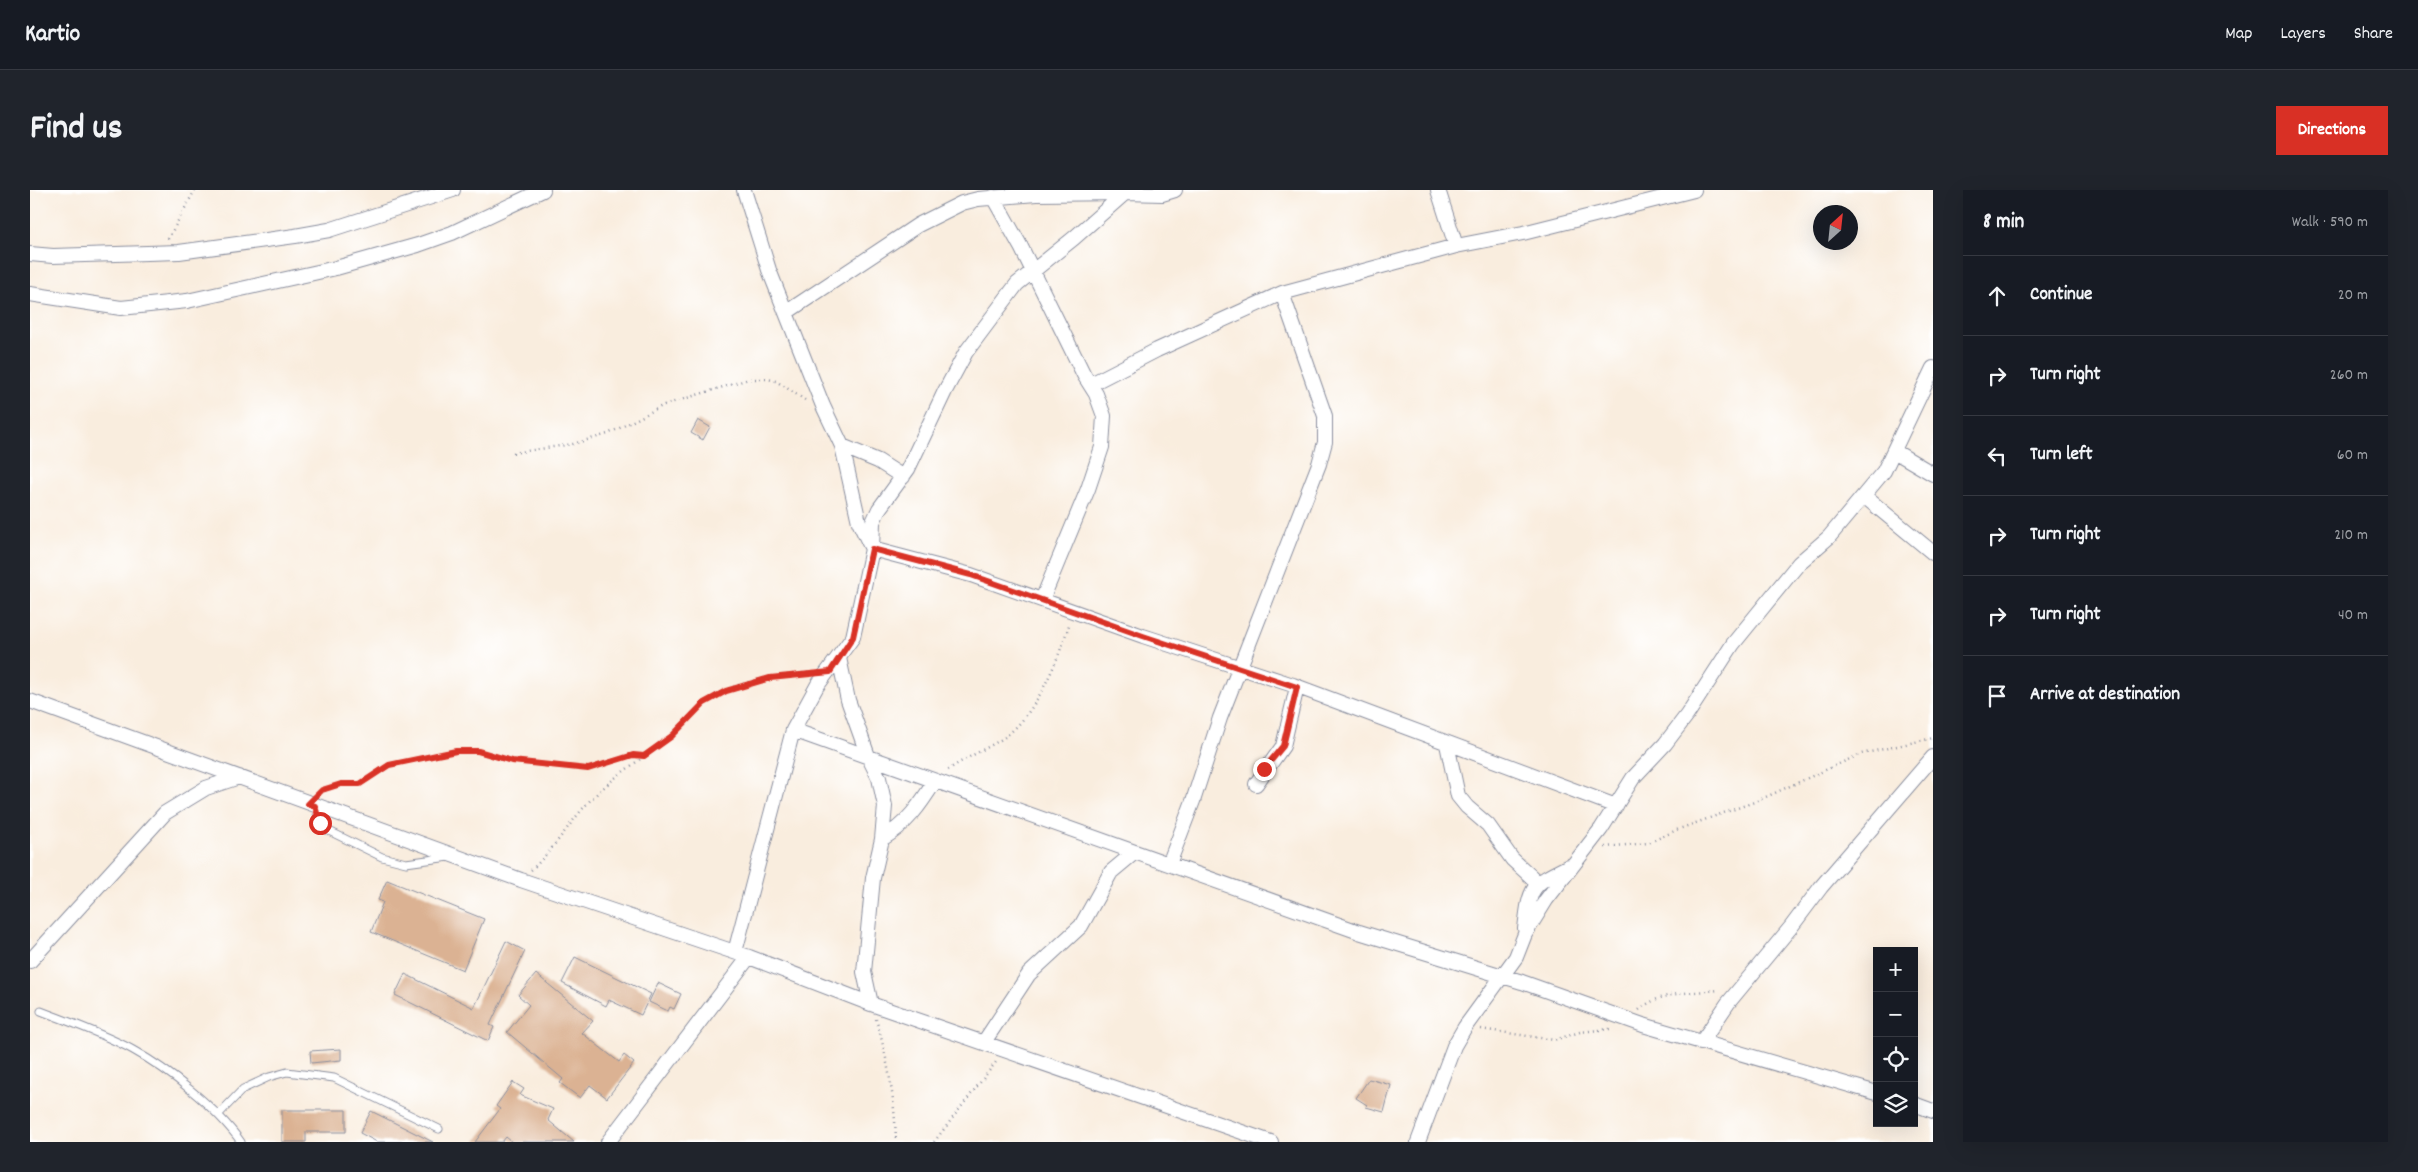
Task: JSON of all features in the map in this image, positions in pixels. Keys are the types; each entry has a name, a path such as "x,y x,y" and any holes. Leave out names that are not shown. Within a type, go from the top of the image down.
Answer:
{"street":[{"path":"30,254 54,256 161,253 328,230 453,190"},
{"path":"30,294 121,308 187,301 336,268 418,245 452,233 543,190"},
{"path":"744,190 769,270 827,414 842,446 859,522 872,549 971,575 1074,612 1297,687 1616,806"},
{"path":"787,312 918,225 962,204 993,197 1036,194 1127,192 1162,194 1175,190"},
{"path":"1438,190 1456,246"},
{"path":"1091,384 1157,350 1282,293 1456,246 1522,233 1694,190"},
{"path":"734,952 793,730 817,686 849,646 856,628 872,549 873,522 879,509 903,477 966,352 1017,284 1034,272 1127,192"},
{"path":"993,197 1034,272 1084,375 1091,384 1104,416 1102,447 1088,490 1042,600"},
{"path":"1169,864 1239,668 1262,614 1319,464 1325,442 1324,416 1282,293"},
{"path":"1525,934 1572,865 1616,806 1633,778 1665,744 1687,715 1733,644 1800,563 1829,537 1884,471 1933,368"},
{"path":"842,446 878,461 903,477"},
{"path":"1894,451 1933,474"},
{"path":"1864,496 1933,553"},
{"path":"839,658 848,700 868,756 879,778 883,793 885,824 873,878 864,972 871,1004"},
{"path":"1256,784 1283,746 1297,687"},
{"path":"30,701 521,880 749,956 871,1004 1006,1048 1117,1089 1271,1142"},
{"path":"793,730 1359,932 1500,977 1522,982 1629,1020 1873,1092"},
{"path":"1447,744 1458,796 1467,807 1488,825 1512,859 1538,883"},
{"path":"1701,1042 1739,990 1791,927 1820,887 1933,757"},
{"path":"30,961 165,813 206,788 239,777"},
{"path":"882,839 902,825 914,813 935,781"},
{"path":"984,1042 1029,974 1081,926 1111,872 1135,852"},
{"path":"1418,1142 1454,1046 1465,1027 1516,957 1525,934 1531,894 1538,883 1572,865"},
{"path":"608,1142 749,956"},
{"path":"1918,1106 1933,1112"}],"lane":[{"path":"311,805 320,823 327,830 382,857 406,863 455,856"},
{"path":"41,1011 96,1032 134,1051 211,1107 241,1142"},
{"path":"218,1115 243,1089 269,1077 287,1072 334,1078 439,1129"}],"path":[{"path":"161,253 179,216 195,190"},
{"path":"513,453 572,444 608,434 664,405 749,379 768,379 776,382 827,414"},
{"path":"935,781 960,761 1002,739 1028,716 1062,648 1074,612"},
{"path":"521,880 543,860 599,791 672,736 704,703 726,691 770,678 830,672"},
{"path":"1586,848 1648,843 1679,829 1757,801 1861,754 1933,738"},
{"path":"311,805 322,790 341,784 360,784 389,765 456,751 478,751 512,761 588,769 633,755 644,756"},
{"path":"1465,1027 1554,1040 1580,1032 1609,1029 1629,1020 1640,1009 1659,997 1739,990"},
{"path":"871,1004 885,1048 891,1081 895,1109 896,1142"},
{"path":"934,1142 1006,1048"}],"building":[{"path":"698,420 710,427 703,440 691,433"},
{"path":"387,880 484,919 463,970 371,932 383,902 378,900"},
{"path":"506,941 525,951 490,1025 494,1027 488,1041 395,995 405,974 474,1008"},
{"path":"575,957 651,994 641,1015 609,1000 606,1006 562,983"},
{"path":"536,974 593,1021 582,1033 619,1062 624,1055 634,1063 607,1098 590,1085 580,1098 560,1083 563,1079 507,1032 529,1005 518,995"},
{"path":"658,983 681,994 674,1009 670,1007 668,1011 649,1002"},
{"path":"341,1049 341,1060 311,1063 310,1051"},
{"path":"1369,1079 1391,1085 1384,1112 1366,1107 1367,1105 1356,1098"},
{"path":"513,1082 524,1089 520,1095 553,1109 548,1120 574,1142 512,1142 506,1137 502,1142 475,1142 500,1109 496,1106"},
{"path":"282,1110 346,1110 346,1132 306,1132 306,1142 282,1142"},
{"path":"371,1111 433,1142 377,1142 360,1133"}],"route":[{"path":"320,823 315,806 308,804 314,796 322,790 333,786 360,784 389,765 431,755 468,750 512,761 588,769 599,767 612,760 633,755 644,756 672,736 704,703 726,691 748,682 809,673 830,672 849,646 853,637 872,549 971,575 1143,636 1297,687 1283,746 1280,752 1264,769"}]}
